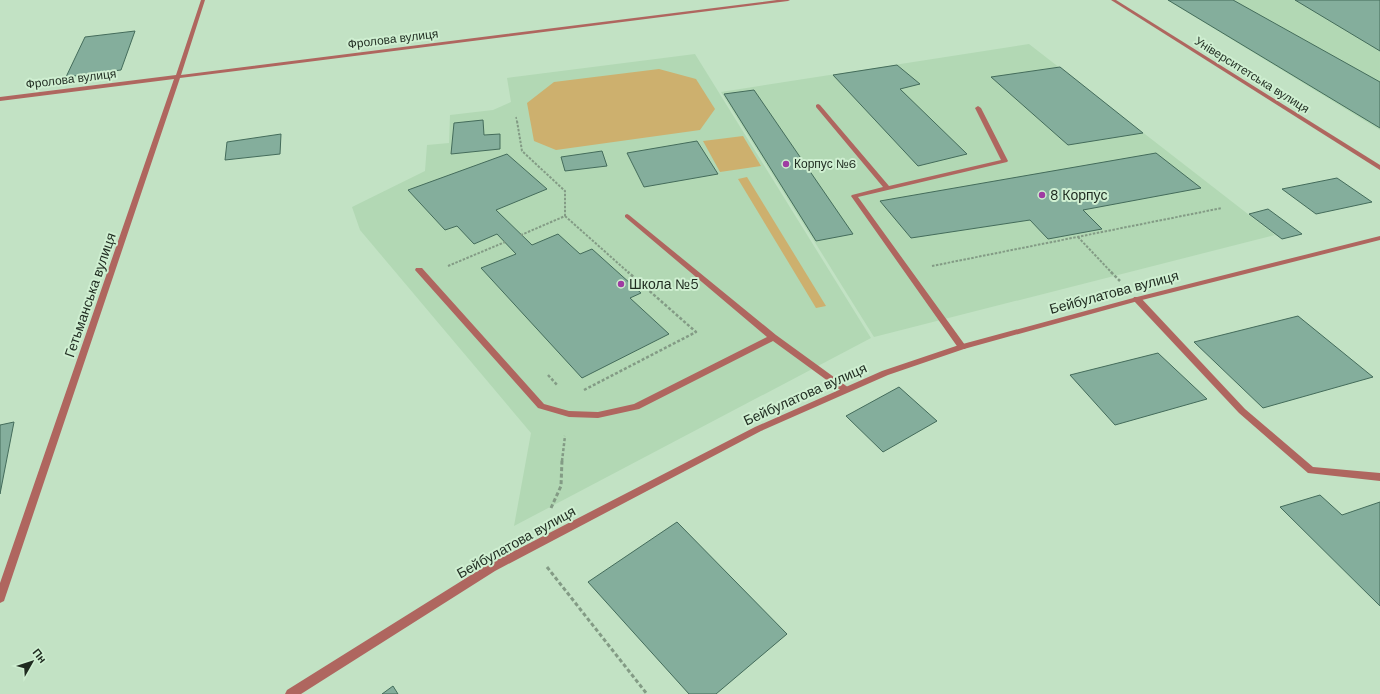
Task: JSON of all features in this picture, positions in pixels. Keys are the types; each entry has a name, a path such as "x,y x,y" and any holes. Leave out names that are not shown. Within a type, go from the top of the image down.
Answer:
{"street":[{"name":"Гетьманська вулиця","path":"0,598 203,0"},
{"name":"Фролова вулиця","path":"0,98 788,0"},
{"name":"Університетська вулиця","path":"1113,0 1380,168"},
{"path":"818,106 888,188"},
{"path":"962,347 854,196 1005,161 978,108"},
{"path":"627,216 773,337 846,390"},
{"name":"Бейбулатова вулиця","path":"291,694 491,568 758,429 885,373 962,347 1138,299 1380,238"},
{"path":"419,270 541,406 569,414 598,415 636,407 773,337"},
{"path":"1138,299 1242,411 1311,470 1380,477"}],"path":[{"path":"516,116 522,151 565,191 564,216"},
{"path":"907,270 1222,208"},
{"path":"521,235 564,216"},
{"path":"564,216 696,332 584,391"},
{"path":"1078,237 1138,299"},
{"path":"453,271 448,266 505,242"},
{"path":"543,369 559,387"},
{"path":"561,486 562,461"},
{"path":"531,547 647,694"}],"shaded area":[{"path":"1167,0 1380,0 1380,130"},
{"path":"1029,44 1275,235 874,337 721,92"},
{"name":"Школа №5","path":"695,54 871,338 514,526 531,433 360,230 352,207 425,171 427,145 449,143 450,115 493,110 511,102 507,78"},
{"path":"659,69 696,79 715,109 700,130 556,150 534,141 527,103 554,82"},
{"path":"743,136 761,166 720,172 703,141"},
{"path":"747,177 826,306 816,308 738,179"}],"building":[{"path":"1168,0 1233,0 1380,82 1380,128"},
{"path":"1295,0 1380,0 1380,51"},
{"path":"135,31 121,70 66,77 85,37"},
{"path":"897,65 920,84 900,89 967,154 918,166 833,75"},
{"path":"1060,67 1143,133 1068,145 991,77"},
{"name":"Корпус №6","path":"754,90 853,234 816,241 724,94"},
{"path":"483,120 484,135 500,134 500,149 451,154 454,123"},
{"path":"281,134 280,154 225,160 227,142"},
{"path":"697,141 718,174 644,187 627,153"},
{"path":"602,151 607,166 565,171 561,157"},
{"name":"8 Корпус","path":"1156,153 1201,188 1083,210 1102,229 1048,239 1030,220 911,238 880,201"},
{"path":"507,154 547,189 496,210 532,245 558,234 580,254 592,249 641,293 630,298 669,334 582,378 481,268 516,254 497,234 474,244 457,226 445,230 408,190"},
{"path":"1337,178 1372,202 1316,214 1282,189"},
{"path":"1268,209 1302,234 1282,239 1249,214"},
{"path":"1298,316 1373,377 1263,408 1194,342"},
{"path":"1158,353 1207,399 1115,425 1070,375"},
{"path":"899,387 937,421 883,452 846,416"},
{"path":"14,422 0,494 0,425"},
{"path":"1320,495 1342,515 1380,502 1380,606 1280,507"},
{"path":"677,522 787,634 716,694 689,694 588,582"},
{"path":"393,686 398,694 382,694"}],"place":[{"name":"Корпус №6","path":"786,164"},
{"name":"8 Корпус","path":"1042,195"},
{"name":"Школа №5","path":"621,284"}]}
